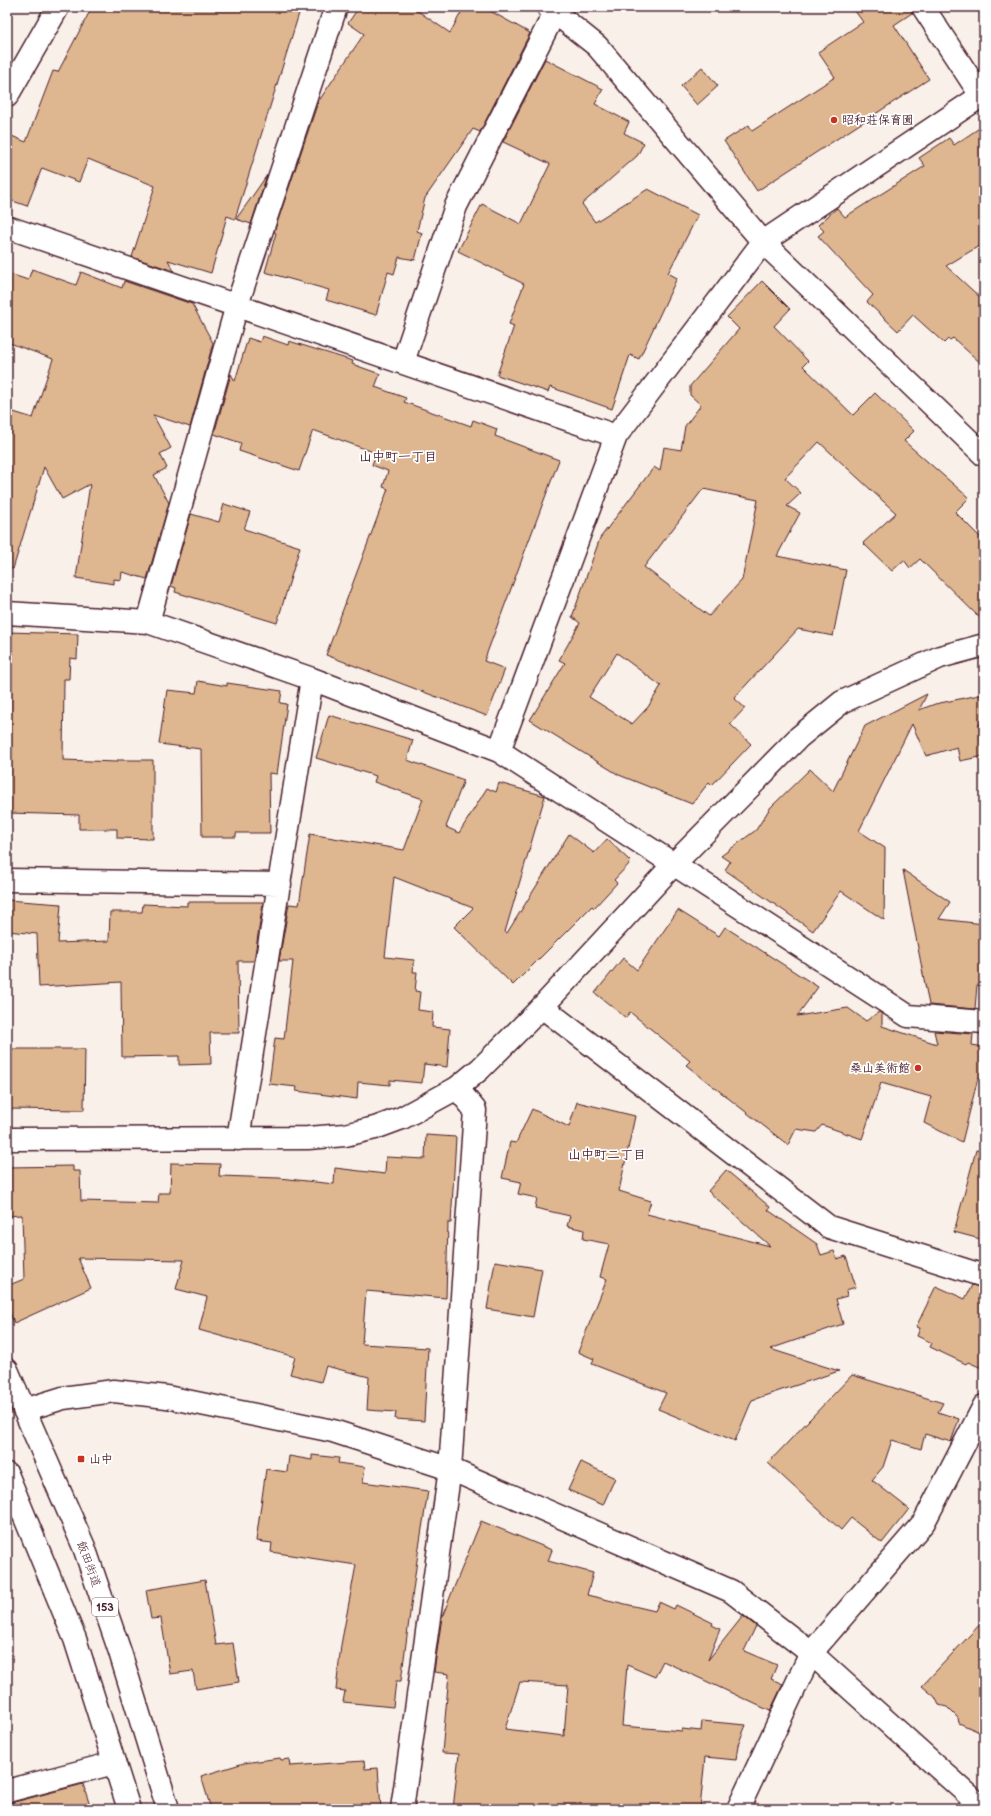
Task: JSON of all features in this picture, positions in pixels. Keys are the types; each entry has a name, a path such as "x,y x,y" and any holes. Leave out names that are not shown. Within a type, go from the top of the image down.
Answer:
{"main road":[{"path":"7,96 58,7"},
{"path":"148,622 237,305 336,7"},
{"path":"499,751 616,436 762,242 983,96 923,7"},
{"path":"404,362 456,206 551,10 596,46 762,242 984,455"},
{"path":"7,227 616,436"},
{"path":"7,613 148,622 312,679 499,751 908,1016 984,1022"},
{"path":"7,1139 308,1138 345,1135 374,1128 402,1118 458,1088 480,1069 542,1007 674,864 799,737 842,702 940,657 984,646"},
{"path":"238,1139 312,679"},
{"path":"7,880 280,884"},
{"path":"542,1007 829,1227 984,1276"},
{"path":"402,1809 450,1469 475,1110 458,1088"},
{"name":"飯田街道","path":"7,1370 84,1547 120,1652 168,1809"},
{"path":"24,1410 62,1398 114,1391 167,1397 333,1431 450,1469 731,1591 811,1653 984,1809"},
{"path":"738,1809 811,1653 924,1522 984,1406"},
{"path":"7,1474 75,1639 129,1809"},
{"path":"7,1792 114,1762"}],"building":[{"path":"92,7 301,7 235,219 227,216 211,273 168,260 174,271 132,257 155,186 88,159 79,182 42,168 27,206 7,199 7,134 26,142 53,71 58,72"},
{"path":"359,7 412,7 450,33 464,7 483,7 530,33 480,132 473,129 425,198 417,231 422,233 415,260 399,257 394,274 388,272 376,315 326,300 329,290 265,272 276,233 274,232 318,102 364,34 348,23"},
{"path":"852,7 911,7 912,13 894,25 929,79 757,191 724,141 749,125 752,131 835,77 818,52 863,22"},
{"path":"545,59 603,89 595,104 629,122 624,133 644,143 637,156 582,204 595,222 648,189 698,215 668,273 677,278 639,359 630,355 612,409 550,387 548,392 497,375 514,326 509,324 524,284 458,251 482,204 521,224 550,164 503,142"},
{"path":"702,67 718,86 697,105 681,86"},
{"path":"984,125 984,243 946,266 984,301 984,366 953,338 950,340 948,339 944,343 913,315 898,331 867,302 873,295 818,236 824,231 818,225 837,208 845,217 925,166 919,158 949,138 954,145"},
{"path":"267,175 251,224 236,219 249,201"},
{"path":"32,269 76,285 81,272 122,288 124,281 192,304 213,343 190,427 153,415 171,448 160,454 167,468 154,475 169,503 147,579 122,572 121,580 114,579 114,584 76,578 90,484 62,499 44,467 13,569 7,568 7,410 33,418 53,359 7,342 7,273 28,280"},
{"path":"762,281 790,309 774,326 808,361 803,366 853,415 875,393 914,431 904,441 969,498 955,512 984,541 984,622 920,559 910,568 904,560 892,571 863,543 896,513 819,442 785,478 801,493 787,506 800,513 777,556 846,570 833,636 798,629 734,698 745,708 730,724 751,744 712,785 709,782 692,804 619,775 530,720 565,663 559,660 580,623 572,617 600,538 654,467 660,471 664,447 681,450 685,426 701,405 690,395 690,386 739,329 727,317","holes":["703,489 758,500 742,580 709,616 644,567","617,653 661,686 648,707 632,724 589,697"]},
{"path":"262,336 288,345 289,341 353,361 352,364 380,374 375,387 406,398 404,402 471,426 473,420 497,429 495,436 559,460 484,661 505,669 487,716 326,655 388,489 383,487 388,471 372,465 376,453 313,430 299,471 239,451 241,443 214,434 231,374 235,381 248,338 260,342"},
{"path":"224,504 250,512 244,529 300,547 277,623 175,592 176,588 171,586 191,514 219,522"},
{"path":"7,632 78,634 77,659 70,658 69,679 64,679 63,760 117,762 117,760 153,760 153,839 117,838 117,829 79,829 79,815 7,813"},
{"path":"198,681 227,686 227,683 282,691 280,703 287,704 277,774 269,773 270,833 236,833 236,837 202,837 201,749 159,744 167,690 196,693"},
{"path":"927,694 919,710 935,704 984,694 984,724 979,724 984,756 960,761 957,747 926,756 912,724 859,831 885,848 884,920 841,891 813,931 725,870 730,862 721,856 756,830 770,808 810,769 833,791 865,726"},
{"path":"329,715 413,740 407,760 464,780 446,827 459,833 487,788 496,792 499,783 545,796 505,932 507,933 569,834 594,853 607,839 631,862 614,880 617,883 594,908 592,906 513,985 454,927 473,908 394,877 385,957 414,960 413,972 417,972 415,991 420,992 418,1010 433,1012 432,1027 450,1029 447,1067 424,1064 422,1083 390,1080 390,1085 358,1082 357,1099 296,1091 297,1087 269,1084 275,1038 284,1039 293,961 279,961 289,904 299,905 310,834 404,850 423,799 374,782 376,776 316,758"},
{"path":"903,870 950,902 939,919 984,924 984,986 977,985 975,1009 929,1005"},
{"path":"7,900 61,904 58,943 109,941 110,912 142,912 143,904 187,906 187,902 263,902 254,961 238,961 239,1033 210,1033 211,1064 179,1065 179,1056 122,1057 121,982 39,987 37,934 7,931"},
{"path":"678,910 719,936 725,927 818,987 797,1016 848,1008 866,1021 879,1012 882,1014 882,1026 937,1044 934,1031 973,1034 972,1045 984,1047 984,1079 978,1078 962,1142 924,1123 931,1097 881,1083 862,1139 822,1125 816,1132 796,1129 788,1145 686,1065 690,1061 630,1012 626,1018 595,993 623,958 637,970"},
{"path":"7,1049 85,1049 84,1110 7,1109"},
{"path":"577,1102 635,1116 619,1191 651,1201 647,1214 770,1246 708,1191 726,1170 770,1207 768,1210 817,1244 821,1255 834,1251 837,1259 846,1256 856,1287 846,1290 847,1296 836,1299 843,1324 770,1349 839,1371 752,1400 735,1441 658,1409 666,1393 592,1364 594,1359 578,1352 607,1279 600,1277 609,1244 583,1239 584,1230 567,1226 570,1216 535,1208 537,1198 518,1194 521,1182 502,1178 510,1142 516,1143 532,1109 569,1127"},
{"path":"426,1135 456,1137 451,1223 448,1223 446,1298 366,1291 362,1344 428,1348 424,1421 395,1419 396,1412 367,1410 369,1377 326,1366 321,1382 290,1374 295,1357 199,1330 207,1297 176,1289 184,1260 78,1258 91,1288 14,1323 7,1305 7,1286 24,1279 22,1215 7,1216 7,1167 73,1166 73,1171 80,1171 81,1201 158,1203 159,1193 170,1193 171,1163 220,1164 219,1176 279,1178 334,1184 335,1168 385,1174 386,1157 425,1159"},
{"path":"976,1150 984,1151 984,1240 954,1232"},
{"path":"495,1261 542,1269 533,1317 487,1309"},
{"path":"972,1285 984,1288 984,1369 968,1362 966,1364 930,1347 932,1343 917,1336 920,1328 916,1327 936,1286 965,1299"},
{"path":"852,1375 943,1403 938,1412 959,1419 951,1442 925,1434 921,1449 892,1440 883,1467 872,1480 909,1509 882,1543 851,1518 841,1530 768,1463"},
{"path":"312,1455 339,1458 338,1463 365,1467 363,1482 428,1491 401,1681 396,1681 393,1707 343,1702 345,1691 336,1690 341,1645 356,1565 271,1552 272,1543 256,1541 266,1469 287,1472 289,1456 312,1460"},
{"path":"581,1462 615,1478 603,1505 568,1490"},
{"path":"481,1521 552,1550 548,1561 593,1573 587,1595 655,1611 659,1602 674,1609 676,1605 713,1623 712,1625 720,1629 708,1660 743,1616 756,1626 744,1651 777,1665 771,1679 783,1684 770,1711 663,1661 655,1677 627,1665 622,1726 682,1731 682,1729 701,1731 702,1721 746,1725 738,1745 736,1760 705,1757 700,1809 453,1809 459,1754 442,1753 449,1674 434,1672 442,1617","holes":["520,1682 568,1685 564,1736 505,1729"]},
{"path":"205,1580 216,1645 233,1643 239,1682 196,1689 193,1671 170,1674 161,1618 151,1619 146,1590"},
{"path":"984,1620 984,1734 959,1723 958,1718 947,1707 939,1705 935,1697 922,1686"},
{"path":"280,1758 281,1760 289,1759 290,1766 364,1761 365,1769 378,1768 381,1809 211,1809 201,1776 244,1763"},
{"path":"83,1784 91,1809 12,1809 11,1803"}],"place":[{"name":"昭和荘保育園","path":"834,120"},
{"name":"桑山美術館","path":"918,1068"},
{"name":"山中","path":"81,1459"}],"district":[{"name":"山中町一丁目","path":"398,456"},
{"name":"山中町二丁目","path":"607,1154"}]}
